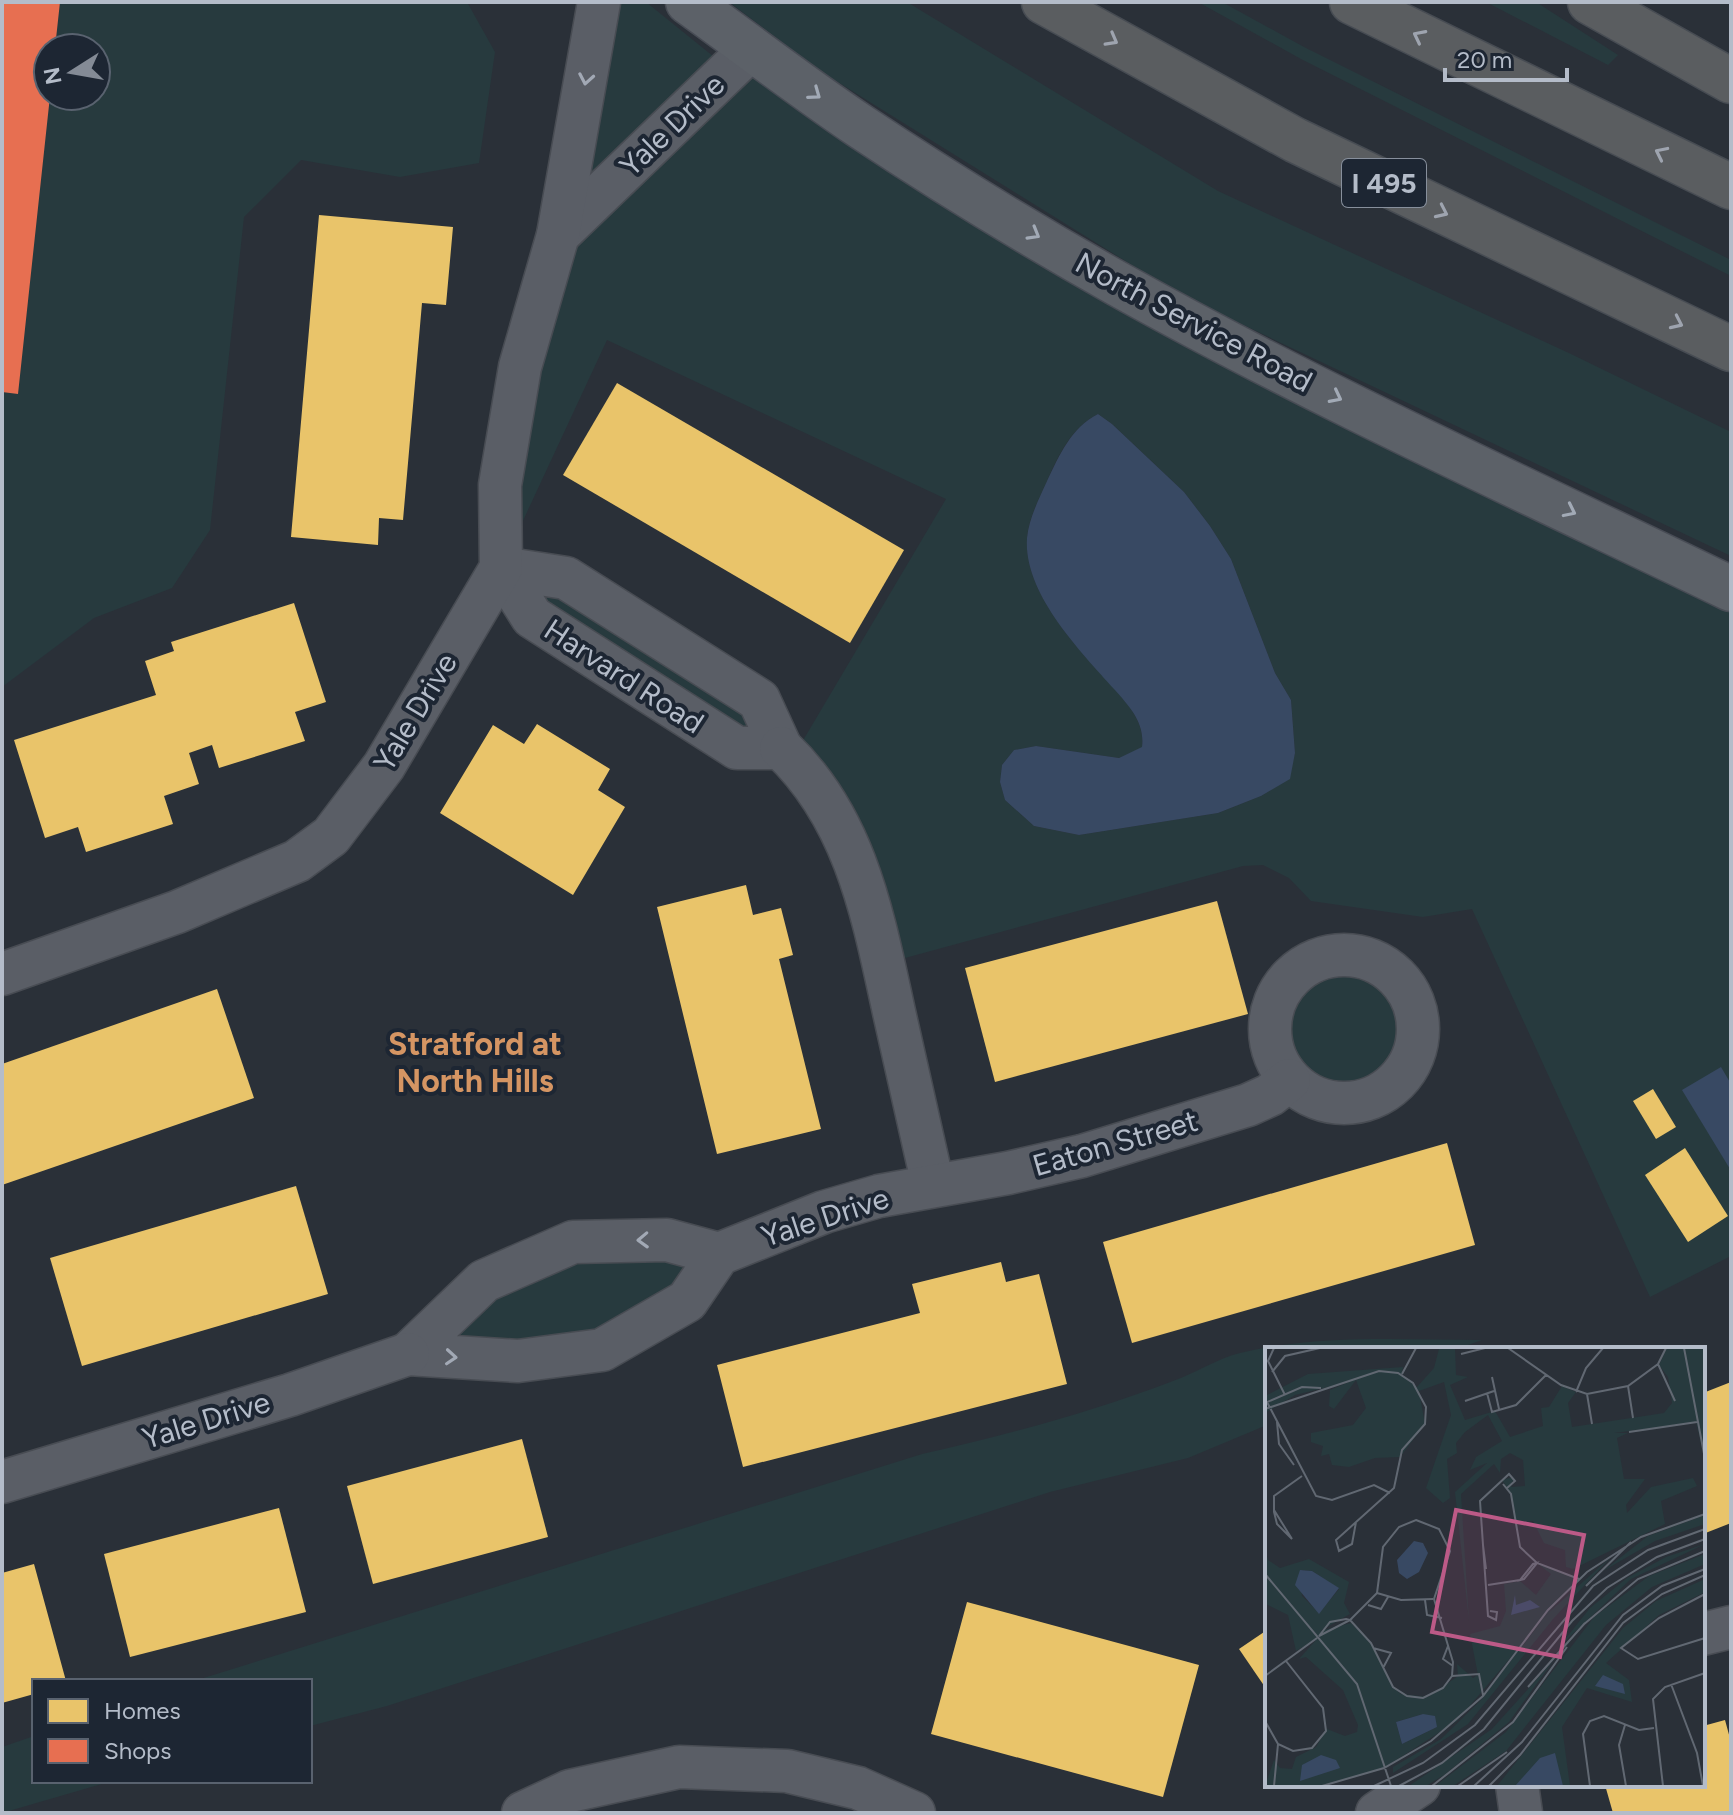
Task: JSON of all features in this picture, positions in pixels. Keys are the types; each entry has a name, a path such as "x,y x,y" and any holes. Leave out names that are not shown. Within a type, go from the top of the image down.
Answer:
{"highway":[{"name":"I 495","path":"1044,2 1295,140 1731,349"},
{"path":"1352,2 1731,187"},
{"path":"1590,2 1731,81"}],"main road":[{"name":"North Service Road","path":"688,2 859,125 989,208 1118,284 1249,354 1731,589"}],"street":[{"name":"Yale Drive","path":"2,974 177,912 297,861 331,836 384,766 501,568 500,485 520,367 558,235 599,2"},
{"name":"Yale Drive","path":"558,235 752,48"},
{"name":"Harvard Road","path":"501,568 532,617 737,748 781,748 804,770 846,838 868,895 933,1185"},
{"name":"Eaton Street","path":"933,1185 1008,1173 1082,1156 1248,1105 1270,1095 1289,1080"},
{"name":"Yale Drive","path":"2,1482 290,1395 408,1354 518,1361 602,1350 687,1301 719,1254 848,1203 933,1185"},
{"name":"Yale Drive","path":"408,1354 484,1281 573,1242 667,1240 719,1254"},
{"path":"1705,1634 1731,1627"},
{"path":"523,1813 570,1791 679,1767 787,1771 858,1788 914,1813"},
{"path":"1377,1813 1416,1787"},
{"path":"1517,1787 1521,1813"}],"green space":[{"path":"2,2 467,2 495,52 479,163 400,177 301,160 244,217 210,530 172,588 94,618 2,687"},
{"path":"615,2 646,2 719,61 579,203"},
{"path":"729,2 907,2 1218,191 1571,354 1731,432 1731,556 1180,295 820,71"},
{"path":"1198,2 1222,2 1304,47 1731,260 1731,276 1301,59"},
{"path":"1486,2 1536,2 1618,55 1608,65"},
{"path":"752,48 932,171 1118,284 1345,404 1731,589 1731,1256 1650,1297 1472,909 1423,917 1311,901 1289,878 1263,865 1243,866 883,964 868,901 846,843 817,791 792,759 946,499 607,340 501,568 500,485 520,367 558,235","holes":["1098,414 1184,492 1231,559 1275,673 1291,700 1295,753 1289,779 1261,796 1218,813 1079,835 1034,826 1005,800 1000,782 1002,765 1014,750 1036,746 1119,758 1142,748 1141,731 1135,716 1057,620 1044,601 1028,560 1027,539 1032,517 1061,452 1073,434"]},
{"path":"501,568 566,578 759,700 781,748 737,748 532,617"},
{"path":"1344,955 1373,960 1397,976 1413,1000 1418,1029 1413,1058 1397,1082 1373,1098 1344,1103 1315,1098 1291,1082 1275,1058 1270,1029 1275,1000 1291,976 1315,960"},
{"path":"573,1242 719,1254 602,1350 408,1354"},
{"path":"1482,1340 1463,1347 1270,1347 1330,1341"},
{"path":"1265,1348 1265,1426 1188,1458 1050,1492 387,1706 312,1725 312,1679 200,1679 922,1454 1080,1413 1173,1381 1240,1353"},
{"path":"32,1737 32,1783 105,1783 2,1813 2,1747"}],"water":[{"path":"1098,414 1184,492 1231,559 1275,673 1291,700 1295,753 1290,779 1261,796 1218,813 1079,835 1034,826 1005,800 1000,782 1002,765 1014,750 1036,746 1119,758 1142,747 1141,730 1135,716 1056,620 1034,579 1028,559 1030,523 1052,471 1073,434"},
{"path":"1721,1067 1731,1084 1730,1169 1682,1090"}],"building: Homes":[{"path":"319,215 453,227 446,305 422,303 403,520 379,518 378,545 291,537"},
{"path":"617,383 904,550 850,643 563,475"},
{"path":"294,603 326,702 295,712 305,741 219,768 212,745 189,753 199,784 164,796 173,824 86,852 78,827 45,838 14,740 156,695 145,661 174,651 171,642"},
{"path":"537,724 610,769 598,790 625,807 573,895 440,813 493,725 524,744"},
{"path":"746,885 753,915 781,908 793,955 779,959 821,1129 717,1154 657,907"},
{"path":"1217,901 1248,1014 995,1082 965,968"},
{"path":"217,989 254,1098 2,1185 2,1064"},
{"path":"1653,1089 1676,1127 1656,1139 1633,1101"},
{"path":"1447,1143 1475,1245 1132,1343 1103,1242"},
{"path":"1685,1148 1728,1216 1688,1242 1645,1175"},
{"path":"296,1186 328,1294 82,1366 50,1258"},
{"path":"1001,1262 1006,1282 1039,1274 1067,1384 743,1467 717,1365 920,1313 912,1284"},
{"path":"1731,1382 1731,1523 1705,1533 1705,1392"},
{"path":"522,1439 548,1537 373,1584 347,1486"},
{"path":"279,1508 306,1612 130,1657 104,1554"},
{"path":"34,1564 65,1679 32,1679 32,1695 2,1703 2,1573"},
{"path":"967,1602 1199,1665 1163,1797 931,1734"},
{"path":"1265,1631 1265,1687 1239,1649"},
{"path":"1725,1720 1731,1742 1731,1813 1613,1813 1606,1787 1705,1787 1705,1725"}],"building: Shops":[{"path":"2,2 60,2 57,32 32,32 32,112 48,112 18,394 2,392"}],"district":[{"name":"Stratford at North Hills","path":"475,1062"}]}
